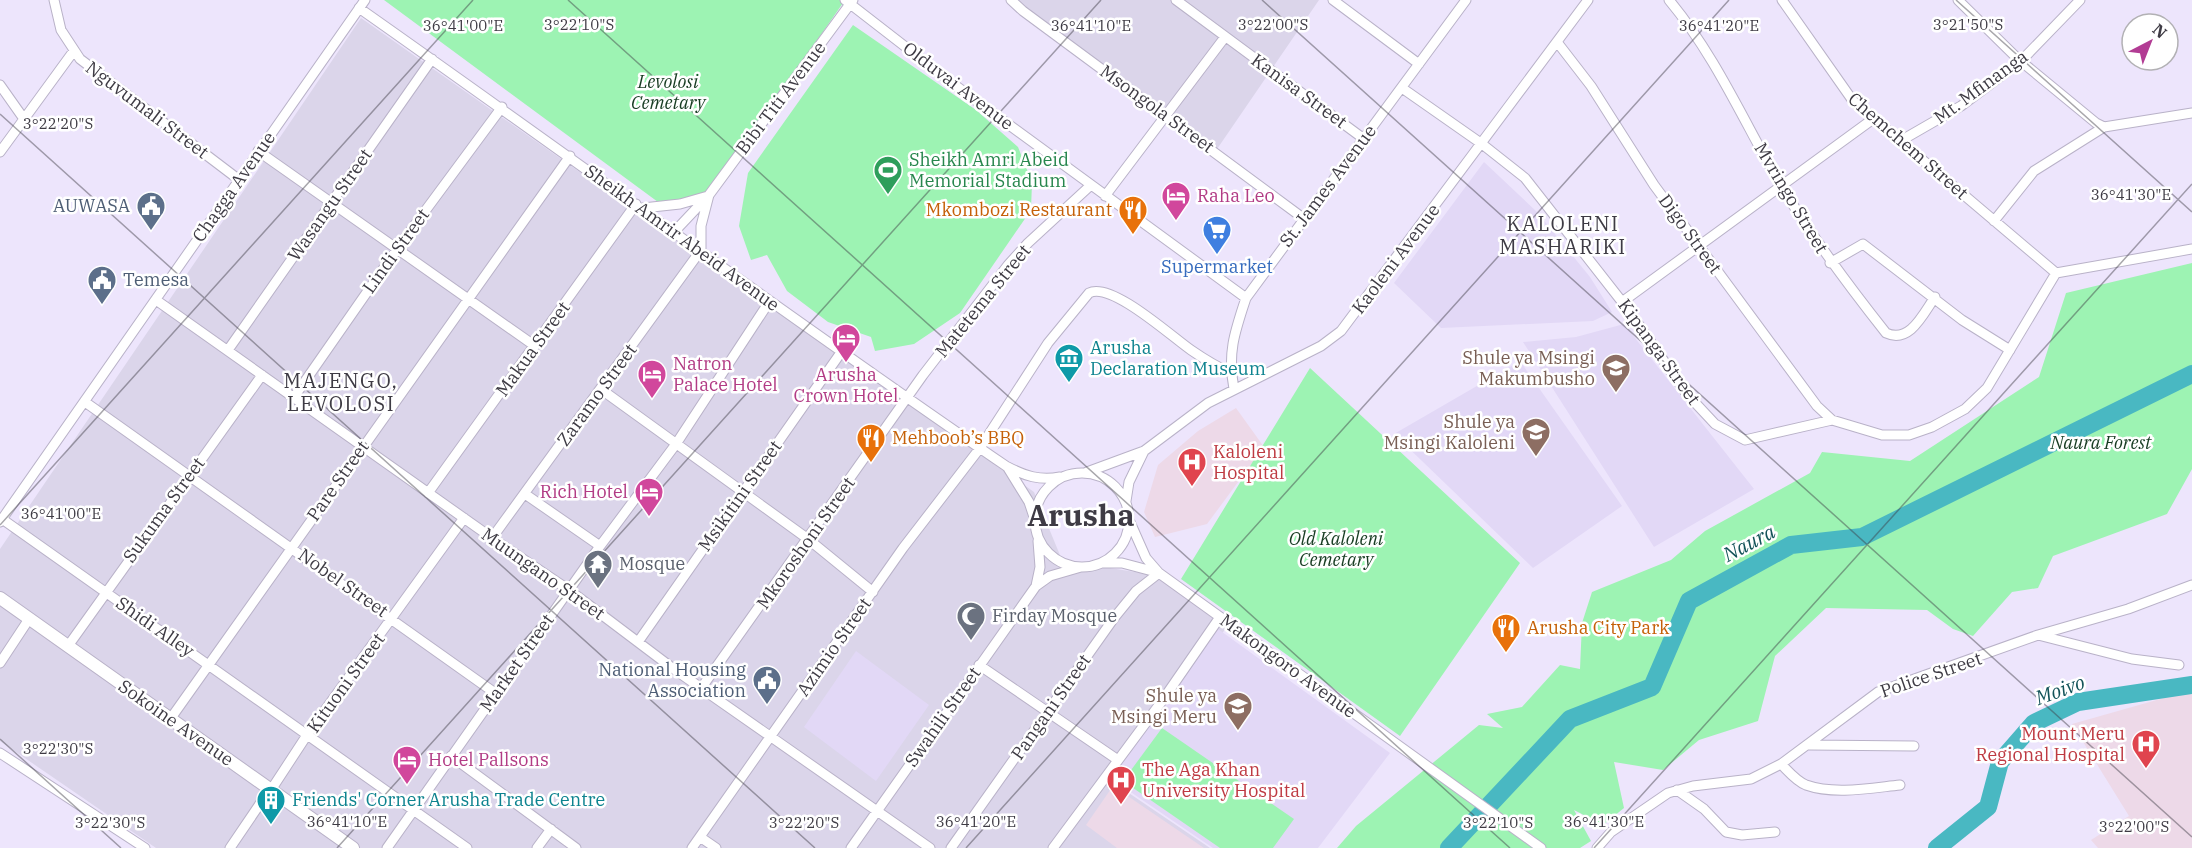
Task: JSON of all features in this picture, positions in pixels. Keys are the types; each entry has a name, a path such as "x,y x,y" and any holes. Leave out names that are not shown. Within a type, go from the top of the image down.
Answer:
{"main road":[{"name":"Sokoine Avenue","path":"0,598 353,848"}],"street":[{"name":"Nguvumali Street","path":"54,0 57,21 73,52 95,72 238,179"},
{"name":"Msongola Street","path":"1011,0 1303,218"},
{"name":"Kanisa Street","path":"1176,0 1364,139"},
{"path":"1333,0 1419,64"},
{"name":"St. James Avenue","path":"1234,389 1231,373 1231,348 1246,298 1466,0"},
{"name":"Kaoleni Avenue","path":"1087,472 1144,451 1187,417 1234,389 1321,346 1341,331 1588,0"},
{"name":"Mvringo Street","path":"1669,0 1713,63 1781,185 1830,262 1886,333 1893,337 1901,336 1914,327 1935,297"},
{"name":"Chemchem Street","path":"1782,0 1831,74 1853,101 1902,140 2056,273"},
{"path":"1958,0 2021,61 2100,125"},
{"name":"Mt. Mfinanga","path":"1902,140 1961,106 2021,61 2080,0"},
{"name":"Olduvai Avenue","path":"850,1 1105,196 1246,298"},
{"name":"Bibi Titi Avenue","path":"675,231 709,195 850,1"},
{"name":"Sheikh Amrir Abeid Avenue","path":"362,4 432,59 675,231 769,302 1006,466"},
{"name":"Chagga Avenue","path":"1,520 362,4"},
{"path":"1105,196 1225,37"},
{"name":"Digo Street","path":"1557,42 1591,86 1654,185 1817,406 1832,420"},
{"path":"0,152 73,52"},
{"name":"Wasangu Street","path":"228,351 432,59"},
{"path":"0,85 24,119"},
{"name":"Kipanga Street","path":"1402,88 1482,144 1525,178 1622,302 1686,393 1715,424 1745,440 1832,420 1882,435 1909,435 1932,427 1965,409 1987,388 2056,273"},
{"name":"Lindi Street","path":"294,397 397,249 502,107"},
{"path":"1995,221 2034,171 2100,125 2192,113"},
{"path":"1622,302 1873,119"},
{"path":"258,151 535,346"},
{"name":"Pare Street","path":"171,718 570,156"},
{"name":"Matetema Street","path":"908,398 1008,265 1028,243 1091,185"},
{"path":"640,206 680,204 709,195"},
{"path":"701,250 701,226 709,195"},
{"name":"Makua Street","path":"428,493 640,206"},
{"path":"1830,262 1863,244 1935,297 1962,320 2010,350"},
{"path":"2056,273 2192,249"},
{"name":"Zaramo Street","path":"492,538 602,390 701,250"},
{"name":"Azimio Street","path":"692,848 770,735 952,482 980,448 1048,342 1072,310 1094,290 1104,291 1126,302 1210,364 1231,373"},
{"name":"Muungano Street","path":"156,300 569,590 638,642 930,848"},
{"name":"Market Street","path":"387,848 600,546 676,444 769,302"},
{"name":"Msikitini Street","path":"638,642 842,351"},
{"name":"Sukuma Street","path":"68,646 262,375"},
{"path":"602,390 808,539 873,592"},
{"name":"Mkoroshoni Street","path":"702,687 908,398"},
{"name":"Nobel Street","path":"85,402 495,693"},
{"name":"Kaoleni Avenue","path":"1126,501 1129,483 1144,451"},
{"path":"1006,466 1026,476 1047,480 1087,472 1106,479 1118,488 1126,501 1130,522 1122,546 1103,563"},
{"path":"1006,466 1029,502 1035,519 1040,567 1036,586"},
{"path":"1035,519 1042,495 1060,477"},
{"path":"525,495 600,546"},
{"name":"Kituoni Street","path":"230,848 307,735 464,518"},
{"name":"Shidi Alley","path":"1,520 467,848"},
{"name":"Makongoro Avenue","path":"1130,522 1146,558 1159,573 1541,848"},
{"path":"1036,532 1043,546 1053,557 1066,564 1081,567 1103,563 1131,565 1159,573"},
{"name":"Swahili Street","path":"851,848 1036,586 1058,573 1081,567"},
{"name":"Pangani Street","path":"951,848 1114,618 1136,591 1159,573"},
{"name":"Police Street","path":"1597,848 1611,832 1648,805 1677,790 1751,779 1781,764 1878,692 2038,635 2128,609 2192,585"},
{"path":"1053,848 1220,617"},
{"path":"0,663 29,619"},
{"path":"2038,635 2121,656 2179,665"},
{"path":"979,665 1118,760"},
{"path":"1809,745 1914,746"},
{"path":"0,753 145,848"},
{"path":"451,756 576,848"},
{"path":"1781,764 1796,780 1807,786 1869,788 1900,785"},
{"path":"1677,790 1704,809 1726,832 1742,835 1775,832"},
{"path":"537,848 550,829"},
{"path":"700,837 716,848"}],"shaded area":[{"path":"1007,0 1319,0 1215,152"},
{"path":"361,18 1034,492 1062,560 1159,576 1226,628 1114,783 1210,848 156,848 0,741 0,549"},
{"path":"1484,162 1537,212 1590,277 1612,312 1593,321 1441,328 1394,283"},
{"path":"1624,324 1754,489 1654,547 1523,342 1576,337"},
{"path":"1520,361 1622,506 1533,568 1394,434"},
{"name":"Kaloleni Hospital","path":"1236,408 1264,447 1207,524 1155,537 1144,512 1158,465 1198,431"},
{"path":"1218,629 1390,753 1318,848 1213,848 1110,778"},
{"path":"856,651 929,705 876,781 804,727"},
{"name":"Mount Meru Regional Hospital","path":"2192,690 2192,848 2098,848 2091,840 2129,816 2072,724"},
{"name":"The Aga Khan University Hospital","path":"1113,786 1204,848 1117,848 1086,825"}],"green space":[{"name":"Levolosi Cemetary","path":"384,0 845,0 710,195 658,202"},
{"name":"Sheikh Amri Abeid Memorial Stadium","path":"853,25 976,110 1018,147 1032,182 1031,210 960,313 914,344 875,351 871,337 828,322 787,291 767,255 751,260 739,226 748,173"},
{"name":"Naura Forest","path":"2192,263 2192,469 2167,514 2053,556 2038,588 2012,592 1973,636 1953,629 1927,610 1826,608 1775,656 1758,721 1699,740 1663,770 1614,762 1624,808 1603,825 1574,810 1591,841 1580,848 1337,848 1356,826 1479,725 1503,728 1487,714 1522,707 1560,665 1580,669 1582,623 1592,592 1671,560 1705,531 1810,473 1822,452 1910,461 2039,377 2066,293"},
{"name":"Old Kaloleni Cemetary","path":"1310,368 1520,563 1400,736 1181,579"},
{"path":"1162,728 1294,819 1273,848 1220,848 1123,781"}],"waterway":[{"name":"Naura","path":"1449,848 1570,719 1652,687 1689,601 1791,545 1862,537 2192,374"},
{"name":"Moivo","path":"1937,848 1988,807 2000,762 2034,723 2078,702 2192,685"}],"place":[{"name":"Sheikh Amri Abeid Memorial Stadium","path":"888,196"},
{"name":"Raha Leo","path":"1176,222"},
{"name":"AUWASA","path":"151,232"},
{"name":"Mkombozi Restaurant","path":"1133,236"},
{"name":"Supermarket","path":"1217,256"},
{"name":"Temesa","path":"102,306"},
{"name":"Arusha Crown Hotel","path":"846,364"},
{"name":"Arusha Declaration Museum","path":"1069,384"},
{"name":"Shule ya Msingi Makumbusho","path":"1616,394"},
{"name":"Natron Palace Hotel","path":"652,400"},
{"name":"Shule ya Msingi Kaloleni","path":"1536,458"},
{"name":"Mehboob’s BBQ","path":"871,464"},
{"name":"Kaloleni Hospital","path":"1192,488"},
{"name":"Rich Hotel","path":"649,518"},
{"name":"Mosque","path":"598,590"},
{"name":"Firday Mosque","path":"971,642"},
{"name":"Arusha City Park","path":"1506,654"},
{"name":"National Housing Association","path":"767,706"},
{"name":"Shule ya Msingi Meru","path":"1238,732"},
{"name":"Mount Meru Regional Hospital","path":"2146,770"},
{"name":"Hotel Pallsons","path":"407,786"},
{"name":"The Aga Khan University Hospital","path":"1121,806"},
{"name":"Friends' Corner Arusha Trade Centre","path":"271,826"}],"district":[{"name":"KALOLENI MASHARIKI","path":"1563,236"},
{"name":"MAJENGO, LEVOLOSI","path":"341,392"},
{"name":"Arusha","path":"1081,516"}]}
